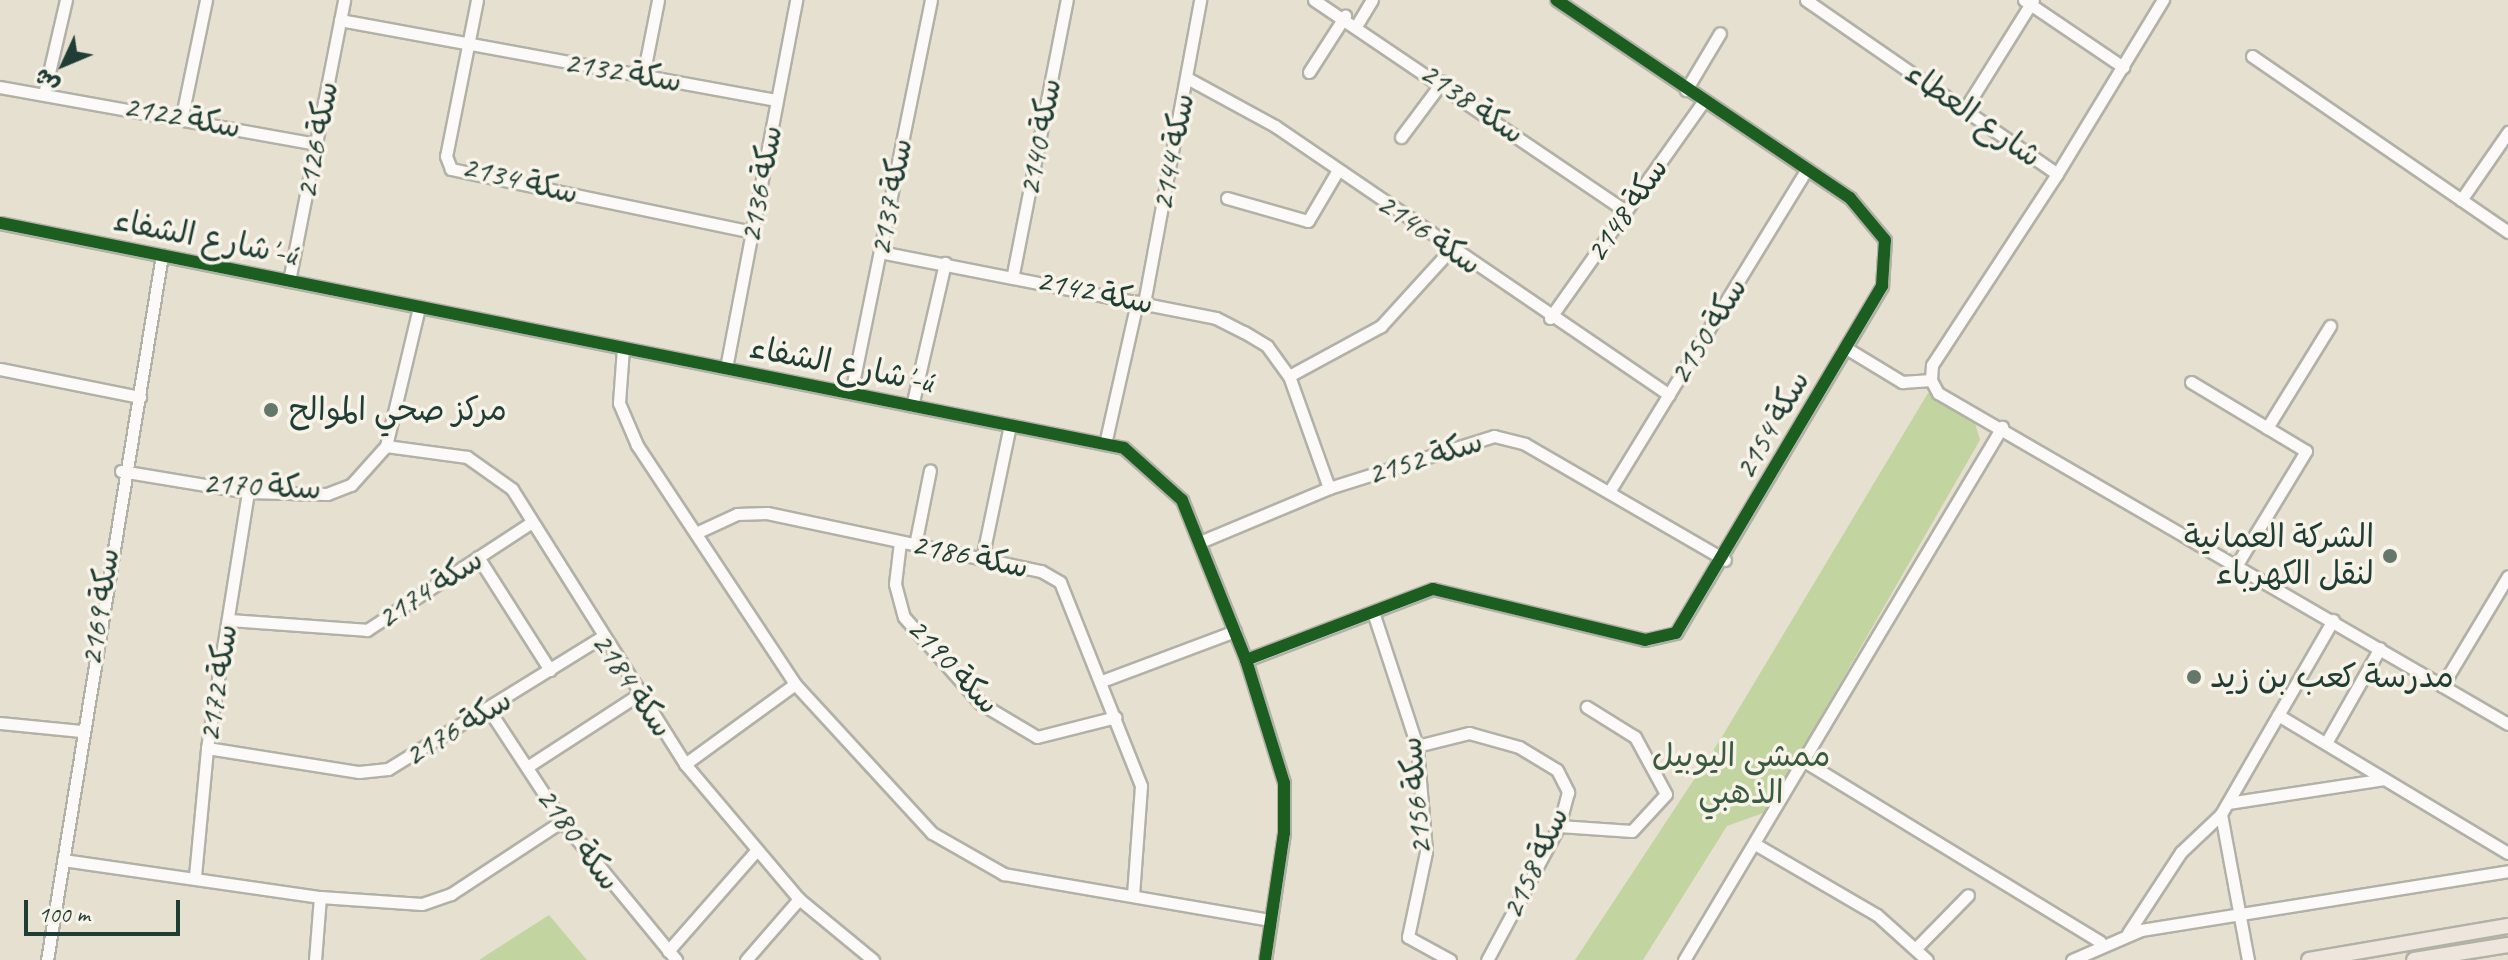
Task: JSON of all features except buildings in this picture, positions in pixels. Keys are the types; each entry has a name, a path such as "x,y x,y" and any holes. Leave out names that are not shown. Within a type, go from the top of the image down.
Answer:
{"main road":[{"path":"2309,960 2508,926"},
{"path":"2414,960 2508,945"}],"street":[{"path":"45,90 66,0"},
{"path":"182,116 206,0"},
{"name":"سكة 2126","path":"289,281 344,0"},
{"name":"سكة 2134","path":"477,0 446,156 451,169 752,232"},
{"path":"643,76 658,0"},
{"name":"سكة 2136","path":"726,368 796,0"},
{"name":"سكة 2137","path":"851,393 931,0"},
{"name":"سكة 2140","path":"1013,274 1067,0"},
{"name":"سكة 2144","path":"1105,444 1140,302 1187,78 1200,0"},
{"name":"سكة 2138","path":"1314,0 1358,23 1626,211"},
{"path":"1358,23 1372,0"},
{"name":"سكة 2154","path":"1246,660 1433,589 1645,640 1676,633 1725,560 1882,286 1885,240 1850,198 1703,102 1557,0"},
{"name":"شارع العطاء","path":"1806,0 2057,174 1932,365 1931,380"},
{"path":"2057,174 2163,0"},
{"path":"1965,109 2029,1 2123,67"},
{"path":"1309,72 1345,16"},
{"name":"سكة 2132","path":"340,20 777,100"},
{"path":"1686,90 1720,33"},
{"path":"2252,56 2508,232"},
{"name":"سكة 2146","path":"1187,78 1338,170 1550,318 1669,395"},
{"path":"1401,137 1442,82"},
{"name":"سكة 2122","path":"0,87 45,90 316,144"},
{"name":"سكة 2148","path":"1550,318 1703,102"},
{"path":"2461,200 2508,132"},
{"name":"سكة 2150","path":"1609,492 1807,169"},
{"path":"1227,198 1308,221 1338,170"},
{"name":"شارع الشفاء'-ú","path":"0,223 1105,444 1155,470 1182,500 1200,542 1246,660 1284,783 1265,960"},
{"path":"1289,376 1381,326 1451,249"},
{"name":"سكة 2142","path":"880,252 1013,274 1230,325 1267,346 1289,376 1329,488"},
{"name":"سكة 2169","path":"47,960 121,471 140,397 162,255"},
{"path":"912,406 945,263"},
{"name":"سكة 2170","path":"121,471 248,492 327,494 351,485 386,446 419,307"},
{"path":"2267,428 2330,326"},
{"path":"623,348 619,403 631,431 795,684 932,833 1004,874 1271,920"},
{"path":"1846,348 1902,382 1931,380 1938,393 2238,563 2508,724"},
{"path":"0,369 140,397"},
{"path":"2191,382 2306,451 2238,563"},
{"path":"982,559 1010,425"},
{"path":"1684,960 2002,427"},
{"name":"سكة 2152","path":"1200,542 1329,488 1494,436 1525,444 1725,560"},
{"name":"سكة 2184","path":"386,446 489,467 512,489 529,524 600,638 685,764 799,899 873,960"},
{"path":"915,545 930,470"},
{"name":"سكة 2172","path":"195,876 207,748 248,492"},
{"name":"سكة 2186","path":"698,532 759,512 982,559 1060,582 1116,717 1143,797 1133,895"},
{"name":"سكة 2174","path":"228,620 367,630 529,524"},
{"name":"سكة 2190","path":"900,542 895,584 904,617 980,703 1037,737 1116,717"},
{"path":"478,557 550,670"},
{"path":"2442,686 2508,576"},
{"name":"سكة 2156","path":"1373,612 1417,746 1426,852 1408,937 1450,960"},
{"path":"2128,933 2181,852 2225,809 2333,620"},
{"path":"1102,681 1235,631"},
{"name":"سكة 2176","path":"207,748 359,772 388,769 489,710 600,638"},
{"path":"2326,743 2380,648"},
{"path":"685,764 795,684"},
{"path":"527,767 638,695"},
{"path":"1559,826 1632,831 1666,794 1635,737 1587,707"},
{"name":"سكة 2180","path":"489,710 562,821 672,956"},
{"path":"2278,715 2508,853"},
{"path":"0,723 81,731"},
{"name":"سكة 2158","path":"1417,746 1469,733 1519,747 1557,770 1568,792 1559,826 1487,960"},
{"path":"1804,761 2100,942"},
{"path":"2225,809 2385,779"},
{"path":"2225,809 2248,960"},
{"path":"63,860 195,876 320,897 422,904 451,894 562,821"},
{"path":"1755,844 1877,915 1927,960"},
{"path":"672,956 756,851"},
{"path":"2072,960 2100,942 2128,933 2508,871"},
{"path":"1916,948 1968,895"},
{"path":"315,960 320,897"},
{"path":"746,960 799,899"}],"green space":[{"name":"ممشى اليوبيل الذهبي","path":"1928,393 1974,420 1980,440 1766,812 1727,826 1643,960 1575,960 1720,740"},
{"path":"549,915 587,960 479,960"}],"cycle path":[{"path":"1246,660 1433,589 1645,640 1676,633 1882,286 1885,240 1850,198 1557,0"},
{"path":"0,223 1124,448 1182,500 1246,660 1284,783 1284,833 1265,960"}],"place":[{"name":"مركز صحي الموالح","path":"271,410"},
{"name":"الشرکة العمانیة لنقل الکهرباء","path":"2390,556"},
{"name":"مدرسة كعب بن زيد","path":"2194,677"}]}
